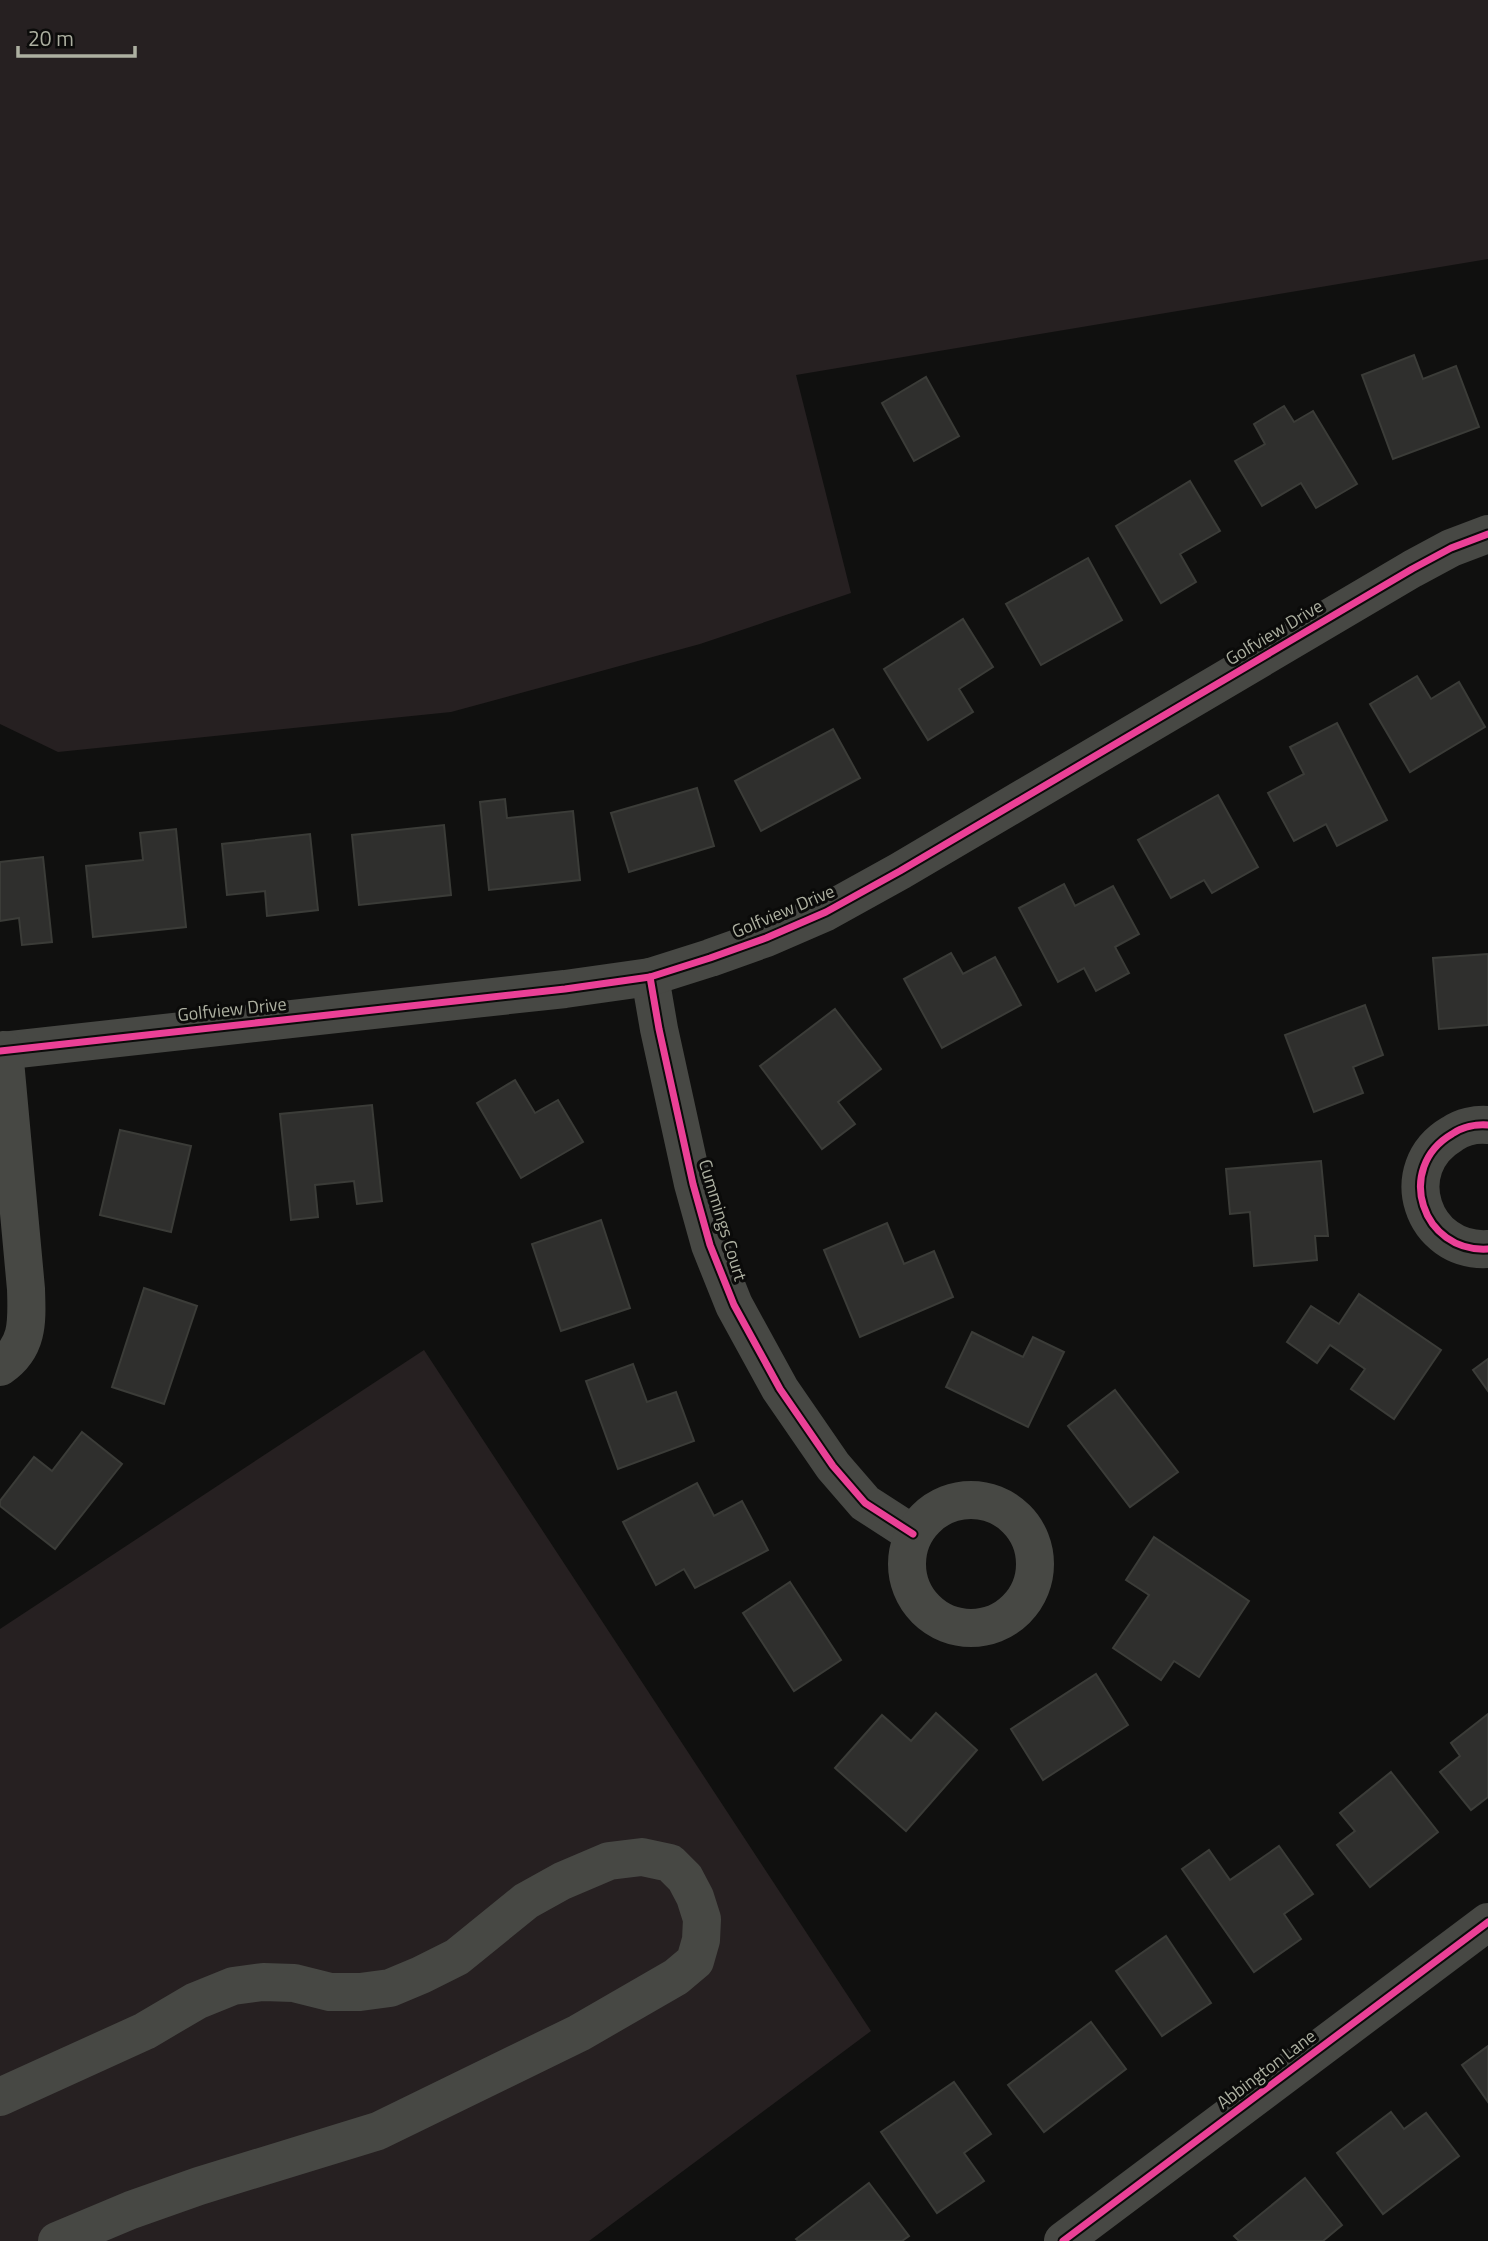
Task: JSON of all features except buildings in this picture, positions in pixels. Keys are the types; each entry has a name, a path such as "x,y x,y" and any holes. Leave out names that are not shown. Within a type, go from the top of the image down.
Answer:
{"street":[{"name":"Golfview Drive","path":"2,1050 650,977 766,938 825,912 900,871 1412,569 1451,548 1488,534"},
{"name":"Cummings Court","path":"650,977 694,1184 710,1245 734,1305 780,1390 833,1466 865,1503 913,1534"},
{"path":"0,1367 13,1358 27,1328 26,1289 2,1050"},
{"path":"1488,1125 1459,1129 1441,1140 1427,1157 1420,1178 1421,1200 1428,1218 1440,1233 1456,1244 1476,1250 1488,1249"},
{"path":"0,2097 145,2031 196,2001 233,1986 263,1982 294,1983 330,1992 360,1992 400,1983 457,1957 526,1901 562,1881 609,1861 642,1857 670,1863 685,1878 695,1898 702,1919 701,1940 695,1961 676,1977 579,2033 378,2131 199,2186 131,2210 57,2241"},
{"name":"Abbington Lane","path":"1063,2241 1488,1922"}],"shaded area":[{"path":"0,0 1488,0 1488,259 796,375 851,593 700,644 451,712 58,752 0,724"},
{"path":"424,1350 871,2031 589,2241 0,2241 0,1629"}],"cycle path":[{"path":"0,1051 565,989 650,977 710,958 826,912 1412,569 1451,548 1488,534"},
{"path":"650,977 693,1184 710,1245 734,1305 780,1389 833,1466 865,1503 913,1534"},
{"path":"1488,1125 1460,1130 1434,1149 1424,1167 1420,1186 1424,1206 1432,1223 1446,1238 1465,1247 1488,1249"},
{"path":"1063,2241 1488,1922"}]}
